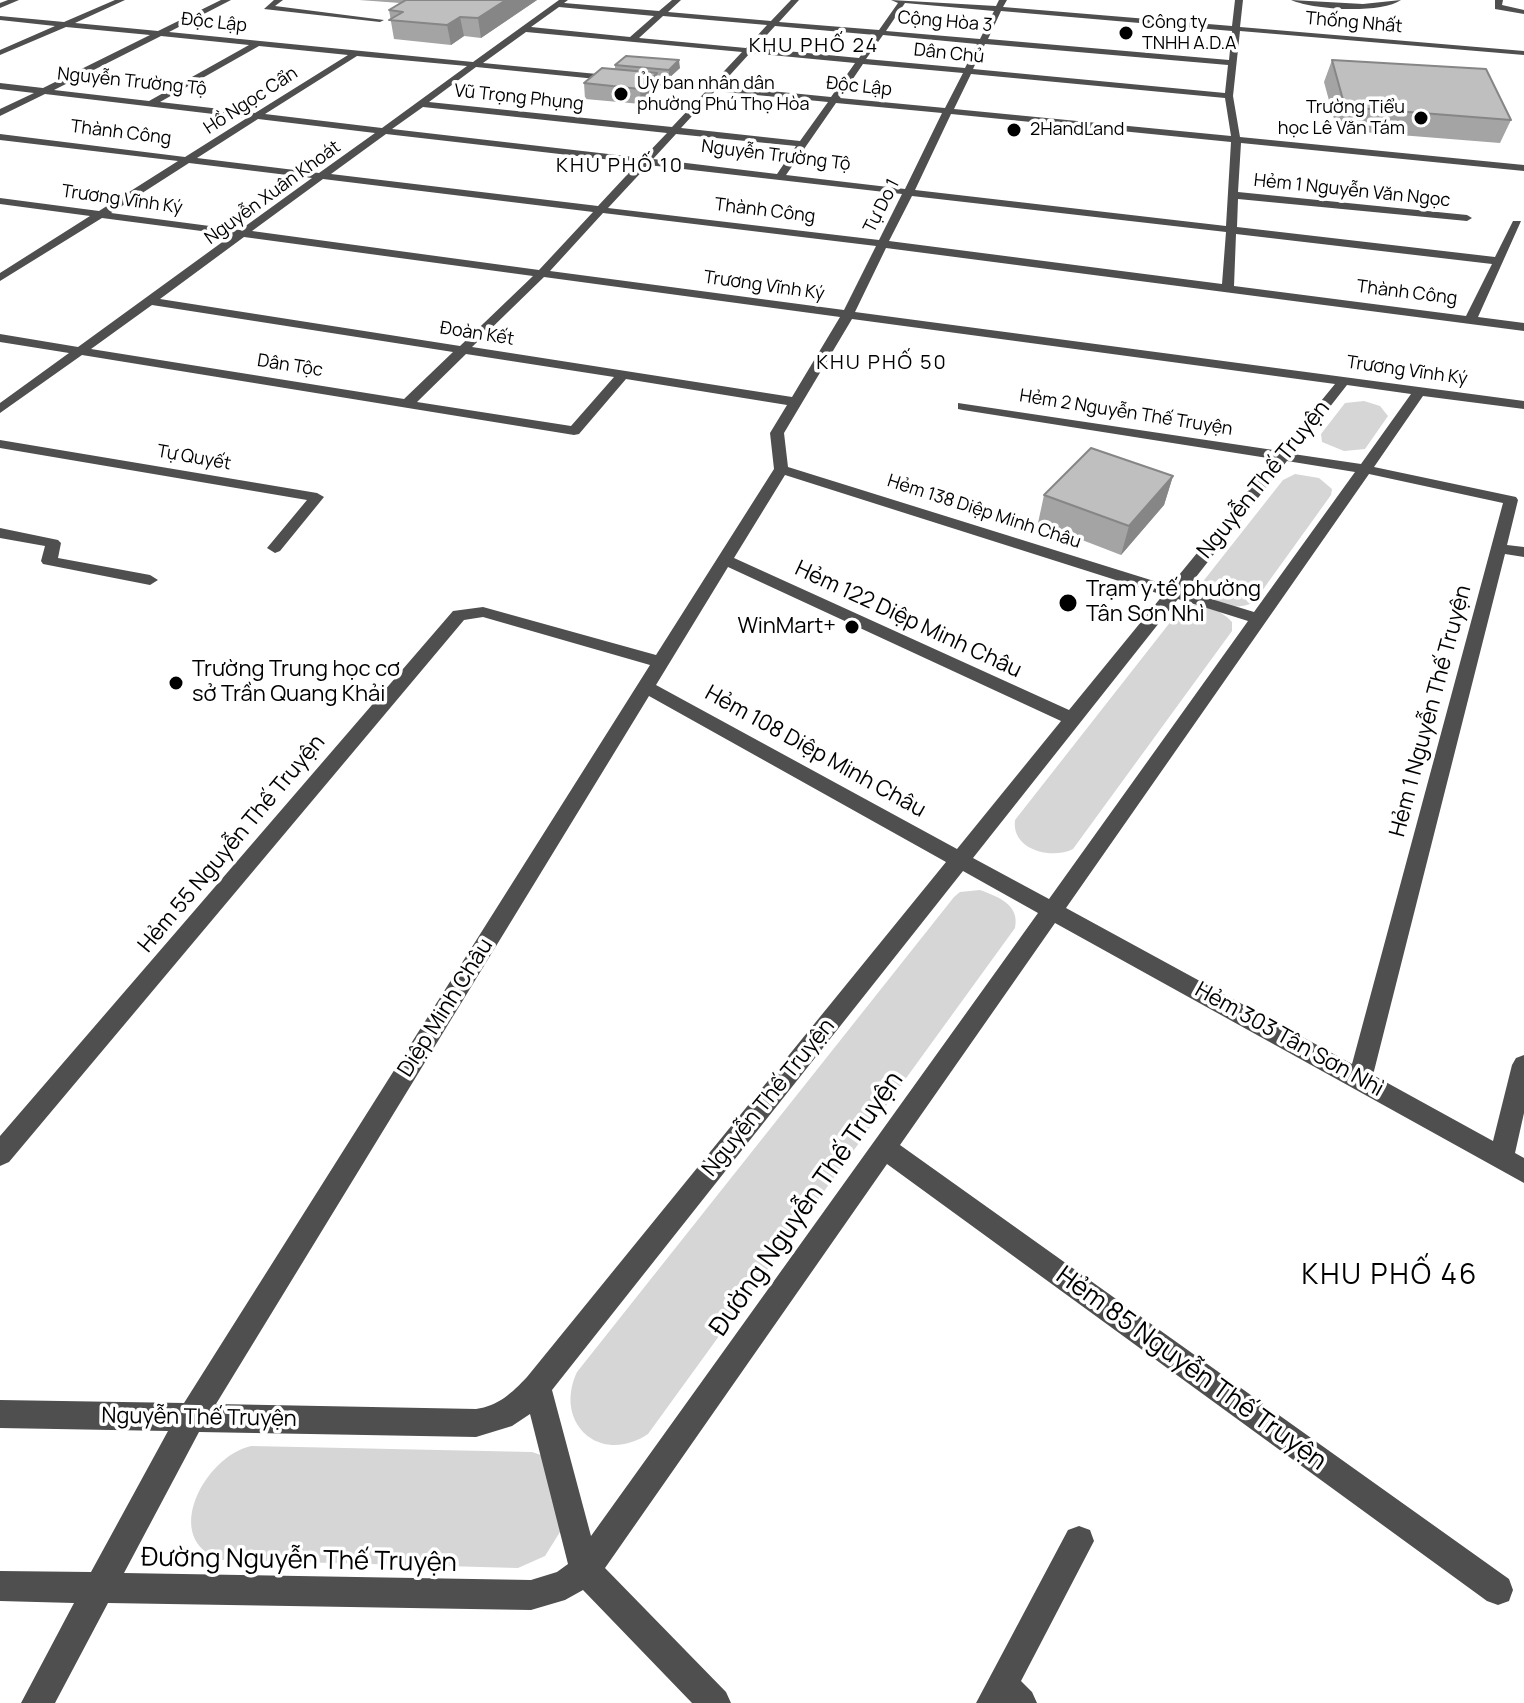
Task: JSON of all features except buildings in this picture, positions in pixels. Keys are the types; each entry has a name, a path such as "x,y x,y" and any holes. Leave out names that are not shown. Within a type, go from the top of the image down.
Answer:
{"street":[{"path":"0,6 15,0"},
{"path":"0,53 121,0"},
{"path":"0,113 227,0"},
{"path":"279,0 267,7 380,20"},
{"path":"631,40 677,0"},
{"path":"407,404 541,274 795,0"},
{"name":"Thống Nhất","path":"895,0 1001,4 1238,29 1524,53"},
{"path":"1228,288 1236,140 1229,96 1239,0"},
{"path":"1295,0 1372,5 1392,4 1397,0"},
{"path":"1499,0 1498,7 1524,12"},
{"path":"781,175 903,1"},
{"name":"Cộng Hòa 3","path":"561,2 661,14 1233,63"},
{"name":"Nguyễn Xuân Khoát","path":"0,409 561,2"},
{"name":"Tự Do 1","path":"847,316 1001,4"},
{"name":"Độc Lập","path":"0,18 1524,168"},
{"name":"Dân Chủ","path":"523,29 1229,96"},
{"path":"1366,40 1368,50"},
{"path":"151,103 258,43"},
{"name":"Hồ Ngọc Cẩn","path":"0,278 356,53"},
{"name":"Nguyễn Trường Tộ","path":"0,86 649,159 1499,261"},
{"name":"Vũ Trọng Phụng","path":"422,104 803,144"},
{"path":"532,125 543,116"},
{"path":"511,144 522,135"},
{"name":"Thành Công","path":"0,137 883,244 1524,327"},
{"name":"Hẻm 1 Nguyễn Văn Ngọc","path":"1233,195 1467,218"},
{"name":"Trương Vĩnh Ký","path":"0,201 1524,405"},
{"path":"1471,319 1517,223"},
{"name":"Đoàn Kết","path":"152,301 796,402"},
{"path":"781,469 777,433 847,316"},
{"name":"Dân Tộc","path":"0,338 574,431 623,375"},
{"name":"Nguyễn Thế Truyện","path":"0,1414 476,1423 500,1418 537,1387 1344,381"},
{"name":"Đường Nguyễn Thế Truyện","path":"0,1586 531,1595 565,1585 585,1570 1420,391"},
{"name":"Hẻm 2 Nguyễn Thế Truyện","path":"963,406 1365,469"},
{"name":"Tự Quyết","path":"0,444 317,497 275,548"},
{"name":"Diệp Minh Châu","path":"37,1703 191,1418 781,469"},
{"name":"Hẻm 138 Diệp Minh Châu","path":"781,469 1258,619"},
{"name":"Hẻm 1 Nguyễn Thế Truyện","path":"1360,1079 1511,500 1365,469"},
{"path":"0,533 53,543 49,561 150,580"},
{"path":"1498,548 1524,552"},
{"name":"Hẻm 122 Diệp Minh Châu","path":"725,560 1072,719"},
{"name":"Hẻm 55 Nguyễn Thế Truyện","path":"0,1154 459,615 483,612 661,662"},
{"name":"Hẻm 108 Diệp Minh Châu","path":"646,687 1054,909"},
{"name":"Hẻm 303 Tân Sơn Nhì","path":"1054,909 1524,1171"},
{"path":"1501,1158 1524,1065"},
{"name":"Hẻm 85 Nguyễn Thế Truyện","path":"884,1148 1498,1590"},
{"path":"537,1387 585,1570 715,1703"},
{"path":"1005,1697 1079,1541"}],"shaded area":[{"path":"1364,401 1380,406 1388,416 1365,449 1344,451 1322,442 1321,434 1345,403"},
{"path":"1295,474 1319,478 1332,489 1331,495 1254,602 1233,606 1206,596 1201,591 1201,584 1283,480"},
{"path":"1192,605 1223,614 1232,622 1232,631 1073,849 1044,853 1026,845 1015,830 1015,820 1179,611"},
{"path":"980,890 1001,899 1011,908 1016,920 1015,928 648,1434 630,1443 613,1445 598,1442 586,1434 576,1422 571,1408 571,1391 577,1372 954,897 960,892"},
{"path":"251,1446 532,1452 547,1457 560,1532 545,1556 518,1568 222,1560 203,1550 193,1535 191,1518 205,1481 218,1465 234,1453"}],"place":[{"name":"Công ty TNHH A.D.A","path":"1126,33"},
{"name":"Ủy ban nhân dân phường Phú Thọ Hòa","path":"621,94"},
{"name":"Trường Tiểu học Lê Văn Tám","path":"1421,118"},
{"name":"2HandLand","path":"1014,130"},
{"name":"Trạm y tế phường Tân Sơn Nhì","path":"1068,603"},
{"name":"WinMart+","path":"852,627"},
{"name":"Trường Trung học cơ sở Trần Quang Khải","path":"176,683"}],"district":[{"name":"KHU PHỐ 24","path":"814,46"},
{"name":"KHU PHỐ 10","path":"620,166"},
{"name":"KHU PHỐ 50","path":"882,363"},
{"name":"KHU PHỐ 46","path":"1390,1276"}]}
